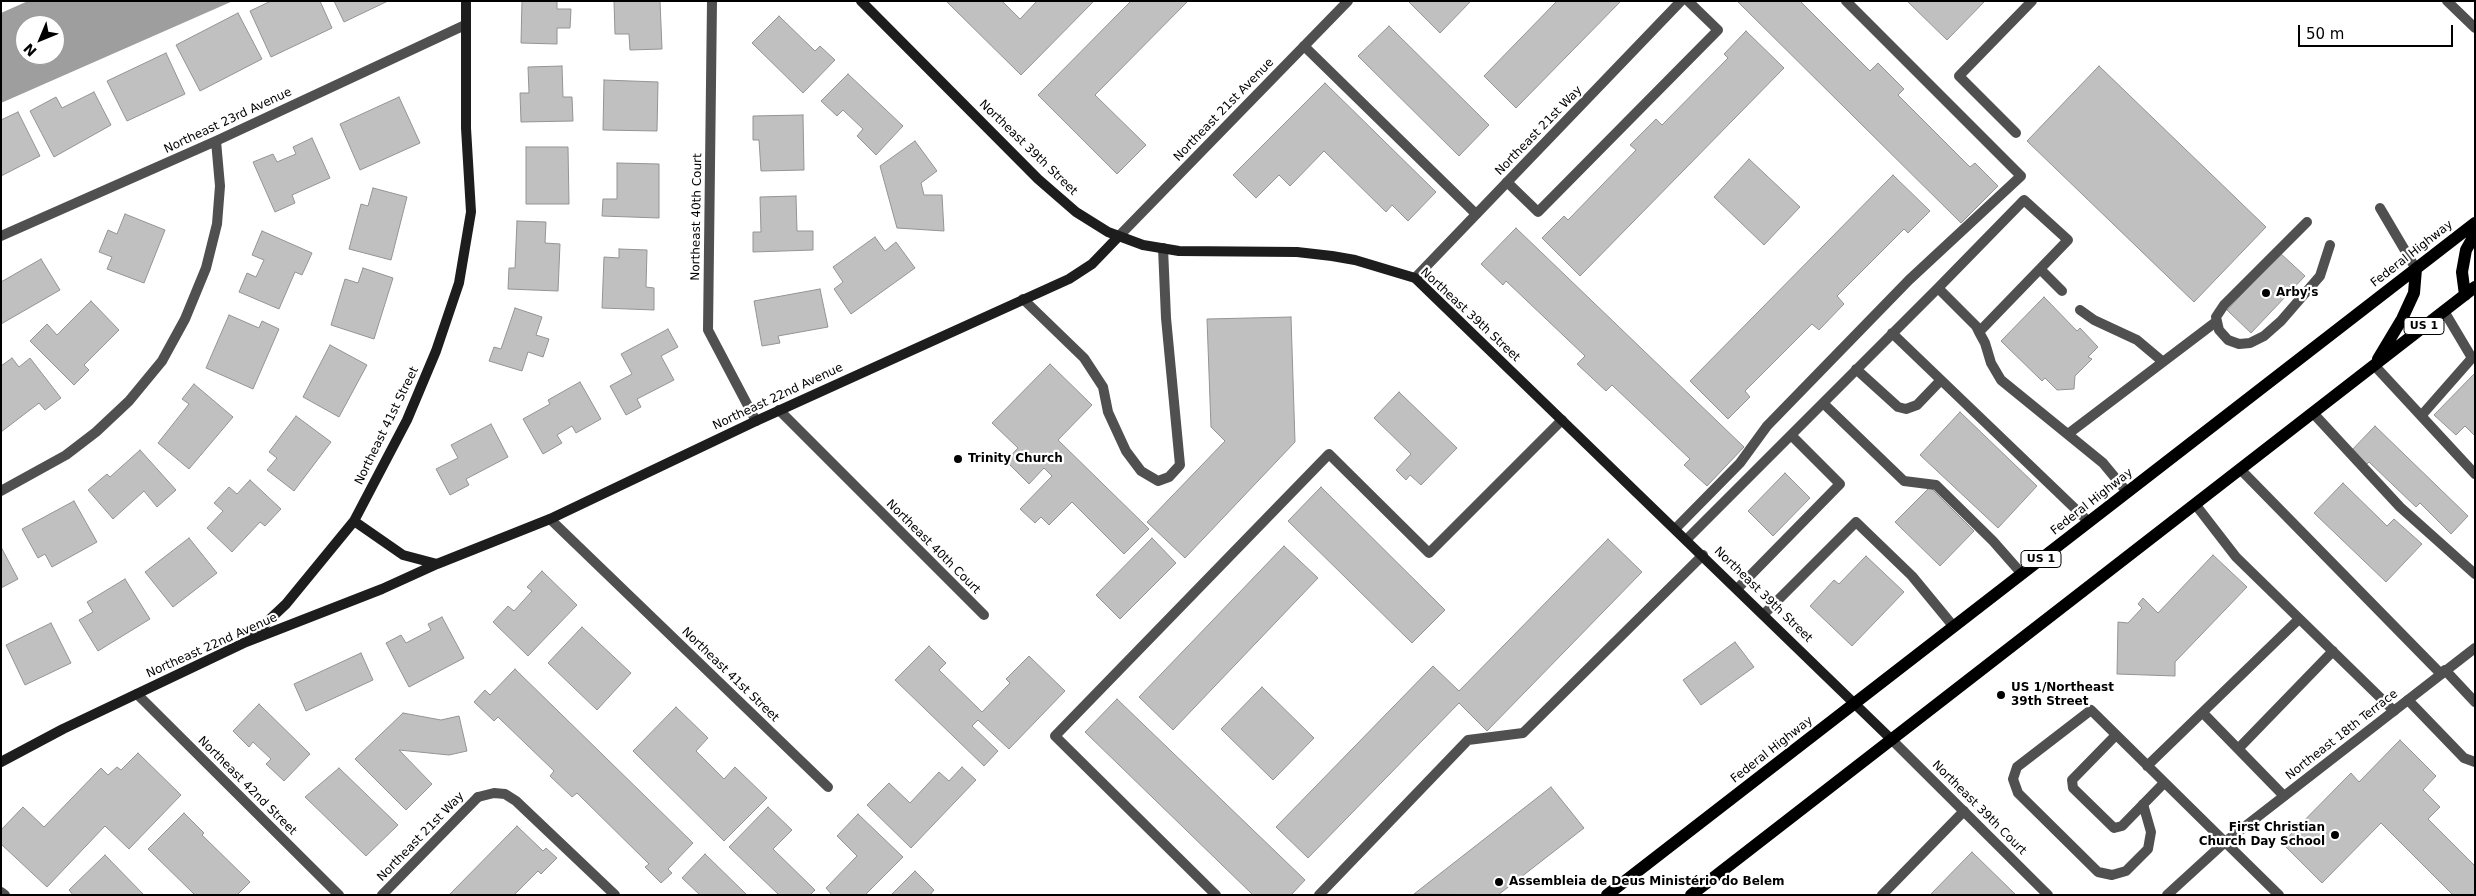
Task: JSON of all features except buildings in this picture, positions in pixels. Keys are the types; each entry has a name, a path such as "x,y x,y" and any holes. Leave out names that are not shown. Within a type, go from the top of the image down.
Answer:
{"main road":[{"name":"Federal Highway","path":"1607,895 2475,223"},
{"path":"2470,291 2462,272 2466,250 2475,234"},
{"path":"2374,365 2402,319 2414,293 2416,269"},
{"name":"US 1","path":"1691,895 1891,738 2470,291"}],"street":[{"name":"Northeast 41st Street","path":"246,642 286,604 354,521 407,420 436,350 458,283 470,212 464,26 466,1"},
{"name":"Northeast 40th Court","path":"712,1 708,330 756,421"},
{"name":"Northeast 21st Avenue","path":"1118,236 1348,1"},
{"name":"Northeast 21st Way","path":"1415,278 1680,1"},
{"path":"1508,182 1538,212 1545,205 1718,30 1688,1"},
{"path":"1676,528 1752,448 1767,426 1909,280 2021,176 1846,1"},
{"path":"2016,133 1959,76 2032,1"},
{"path":"2447,1 2475,28"},
{"name":"Northeast 39th Street","path":"866,3 1038,179 1076,212 1108,232 1143,245 1179,251 1297,252 1332,256 1355,260 1415,278 1676,528 1891,738"},
{"name":"Northeast 23rd Avenue","path":"1,236 216,141 464,26"},
{"path":"1304,46 1476,214"},
{"path":"1,491 66,455 96,432 129,401 162,361 185,319 206,268 215,233 220,186 216,141"},
{"path":"1687,539 2024,200 2068,240 1979,332"},
{"path":"2380,208 2416,269"},
{"path":"2307,222 2224,305 2216,317 2219,330 2228,340 2239,344 2250,343 2264,336 2307,293 2320,276 2330,245"},
{"name":"Northeast 22nd Avenue","path":"1,762 63,729 246,642 382,589 437,564 550,519 756,421 1069,279 1092,264 1118,236"},
{"path":"1023,299 1084,358 1103,387 1108,412 1122,444 1141,471 1158,481 1169,477 1180,465 1166,318 1163,248"},
{"path":"2040,269 2062,291"},
{"path":"1938,288 1972,321 2001,380 2013,392 2068,434 2108,468 2127,492"},
{"path":"2080,310 2094,320 2137,340 2162,361"},
{"path":"2420,416 2472,358 2444,311"},
{"path":"2068,434 2217,321"},
{"path":"1892,333 2089,522"},
{"path":"2374,365 2475,474"},
{"path":"1856,369 1898,407 1906,409 1917,405 1942,380"},
{"path":"1822,403 1904,480 1936,485 2022,574"},
{"name":"Northeast 40th Court","path":"780,410 984,615"},
{"path":"2313,413 2400,508 2475,574"},
{"path":"1216,895 1055,736 1329,454 1429,553 1562,420"},
{"path":"1738,588 1840,484 1791,435"},
{"path":"2240,469 2475,702"},
{"path":"2195,504 2236,557 2394,711"},
{"name":"Northeast 41st Street","path":"550,519 828,787"},
{"path":"354,521 403,555 437,564"},
{"path":"1764,614 1856,522 1912,576 1954,626"},
{"path":"1319,895 1468,740 1523,734 1703,555"},
{"path":"2147,766 2299,619"},
{"name":"Northeast 18th Terrace","path":"2168,895 2224,842 2475,648"},
{"path":"2238,749 2333,651"},
{"name":"Northeast 42nd Street","path":"137,694 339,895"},
{"path":"2408,700 2464,758 2475,762"},
{"path":"2143,804 2151,832 2148,849 2126,871 2112,875 2098,872 2018,793 2013,779 2017,767 2091,710 2278,895"},
{"path":"2203,713 2284,796"},
{"path":"2116,735 2072,780 2073,788 2114,828 2122,826 2164,783"},
{"name":"Northeast 39th Court","path":"1891,738 2044,893"},
{"name":"Northeast 21st Way","path":"382,895 478,797 494,793 505,794 516,801 615,895"},
{"path":"1882,895 1964,811"},
{"path":"1,892 4,895"}],"shaded area":[{"path":"28,1 233,1 1,103 1,13"}],"place":[{"name":"Arby's","path":"2266,293"},
{"name":"Trinity Church","path":"958,459"},
{"name":"US 1/Northeast 39th Street","path":"2001,695"},
{"name":"First Christian Church Day School","path":"2335,835"},
{"name":"Assembleia de Deus Ministério do Belem","path":"1499,882"}]}
